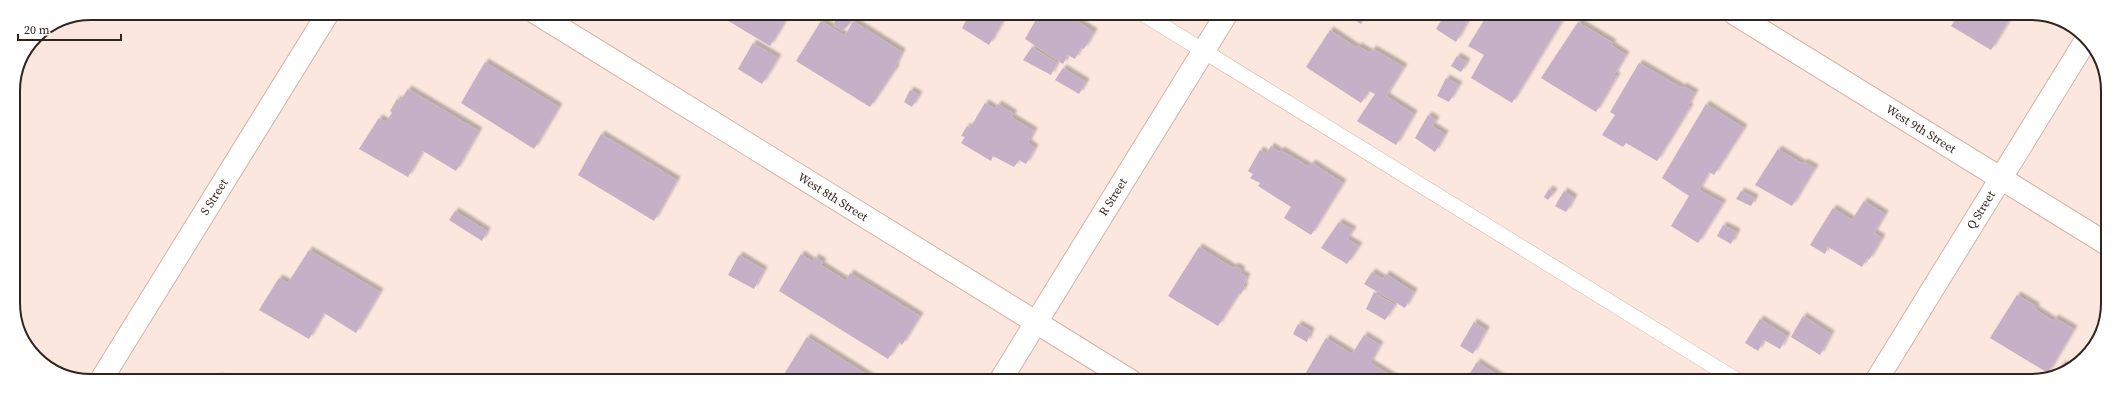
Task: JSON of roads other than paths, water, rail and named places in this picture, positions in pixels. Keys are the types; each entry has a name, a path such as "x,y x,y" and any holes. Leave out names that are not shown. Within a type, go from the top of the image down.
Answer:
{"street":[{"name":"S Street","path":"105,374 324,20"},
{"name":"West 8th Street","path":"547,20 1119,374"},
{"name":"R Street","path":"1004,374 1223,20"},
{"name":"West 9th Street","path":"1745,20 2101,240"},
{"name":"Q Street","path":"1880,374 2083,44"}],"lane":[{"path":"1153,20 1727,374"}]}
